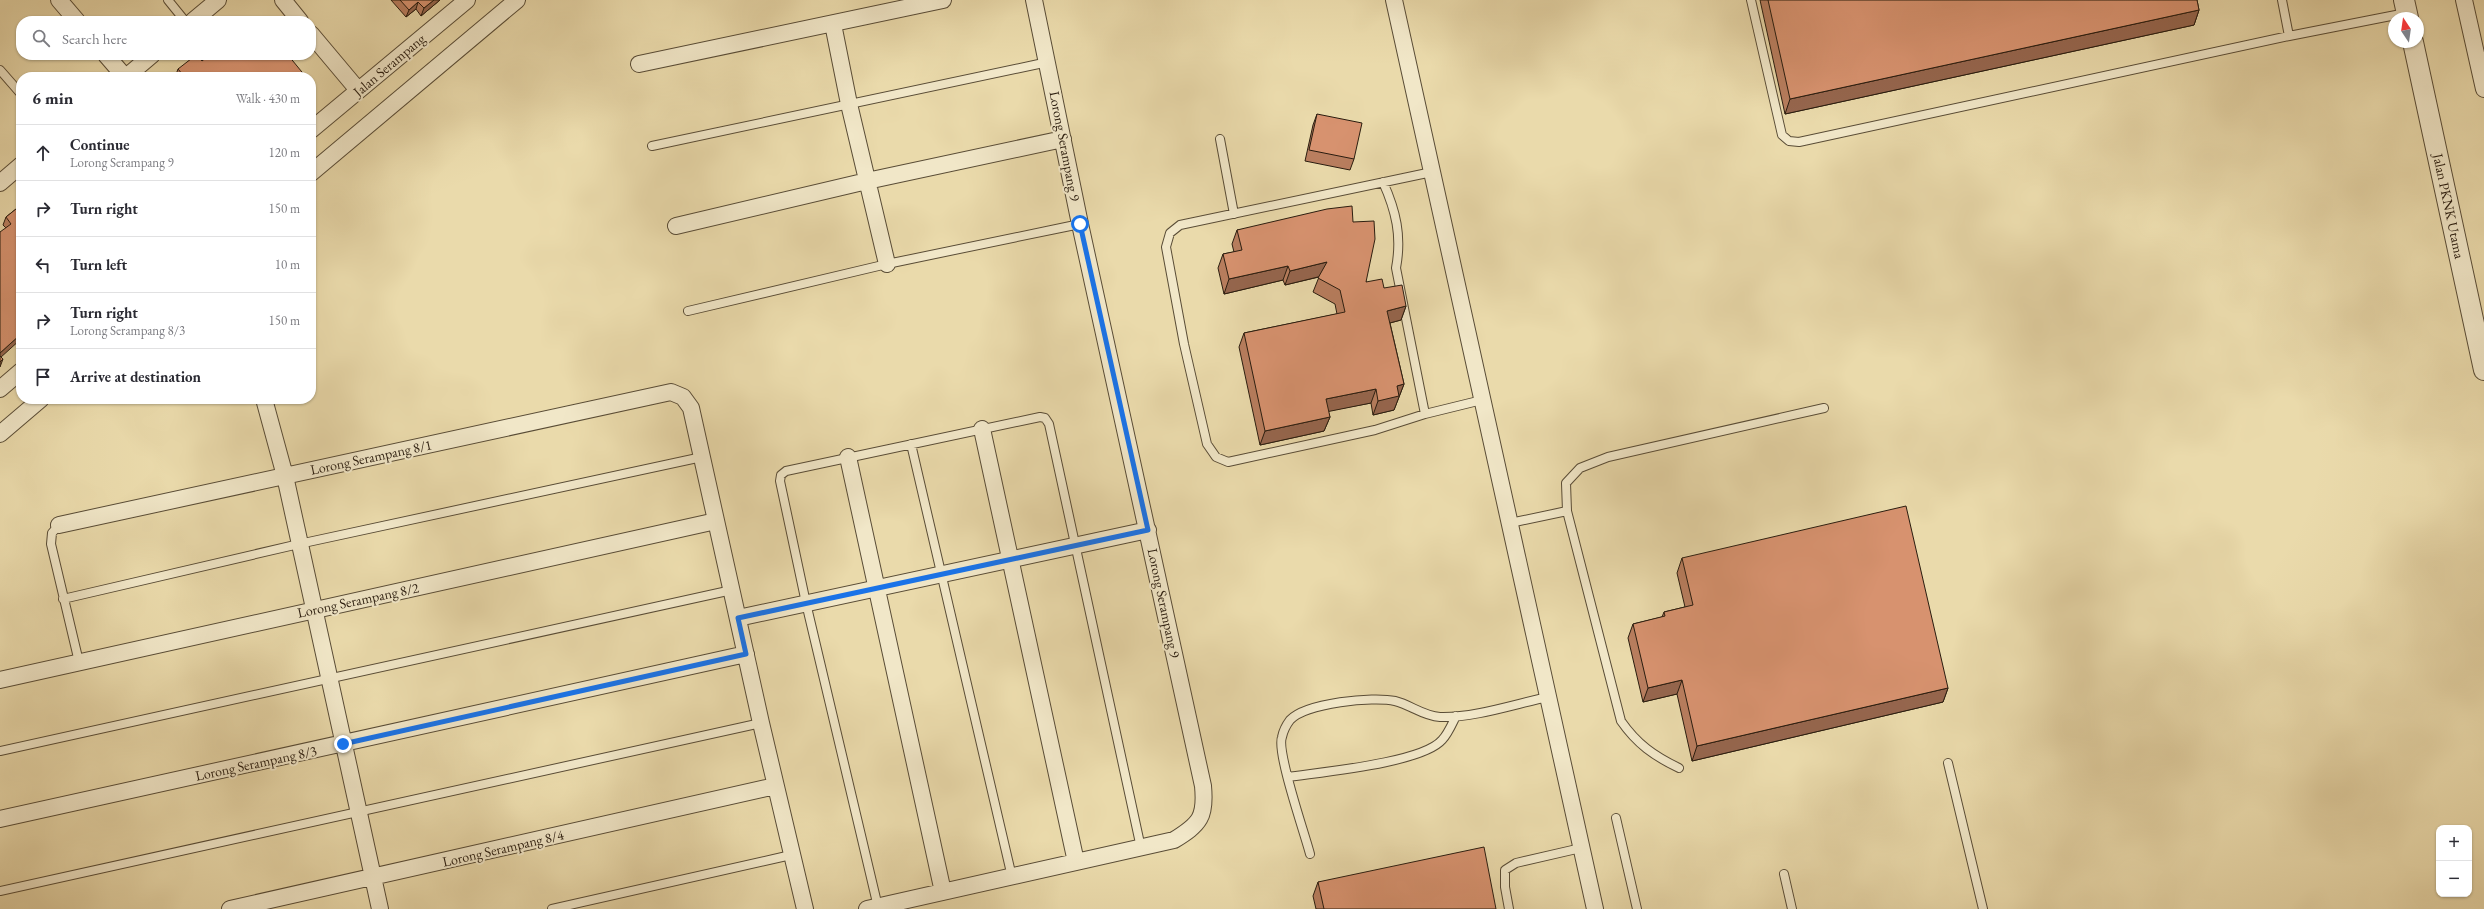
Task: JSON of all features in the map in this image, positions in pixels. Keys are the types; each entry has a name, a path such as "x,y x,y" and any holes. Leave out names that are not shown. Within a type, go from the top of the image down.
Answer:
{"street":[{"path":"59,0 73,16"},
{"path":"199,16 218,0"},
{"path":"282,0 296,16"},
{"name":"Jalan Serampang","path":"316,126 467,0"},
{"path":"316,168 518,0"},
{"path":"638,64 943,0"},
{"name":"Lorong Serampang 9","path":"872,908 1174,840 1187,832 1203,815 1205,803 1148,530 1080,224 1048,62 1034,0"},
{"path":"1394,0 1595,909"},
{"path":"2464,0 2481,62 2484,89"},
{"path":"833,24 849,104 887,264"},
{"path":"316,40 358,90"},
{"name":"Jalan PKNK Utama","path":"2414,48 2482,346 2484,370"},
{"path":"110,60 121,72"},
{"path":"131,72 146,60"},
{"path":"676,226 867,181 1063,139"},
{"path":"0,183 16,169"},
{"path":"0,389 16,375"},
{"name":"Lorong Serampang 8/1","path":"59,525 671,392 683,397 691,408 702,457"},
{"path":"0,434 35,404"},
{"path":"265,404 285,476 380,909"},
{"path":"982,429 1076,862"},
{"path":"702,457 775,786 805,909"},
{"path":"848,458 943,892"},
{"name":"Lorong Serampang 8/2","path":"0,680 716,521"},
{"path":"738,618 1148,530"},
{"name":"Lorong Serampang 8/3","path":"0,819 746,654"},
{"name":"Lorong Serampang 8/4","path":"230,909 775,786"}],"lane":[{"path":"168,0 181,16"},
{"path":"1751,0 1782,136 1789,141 1807,140 2406,10"},
{"path":"2282,0 2289,36"},
{"path":"652,146 1048,62"},
{"path":"0,70 16,88"},
{"path":"1220,139 1234,214"},
{"path":"1432,172 1180,225 1170,233 1166,247 1184,344 1207,444 1216,457 1228,462 1375,430 1425,414 1482,400"},
{"path":"1383,182 1395,209 1400,248 1396,268 1425,414"},
{"path":"688,311 887,264 1080,224"},
{"path":"1679,768 1664,761 1633,739 1621,721 1567,511 1566,482 1580,468 1608,457 1824,408"},
{"path":"872,908 780,481 781,474 786,471 1040,417 1045,418 1049,424 1141,848"},
{"path":"911,444 1012,877"},
{"path":"63,599 299,544 702,457"},
{"path":"1510,524 1567,511"},
{"path":"59,525 52,533 51,544 78,662"},
{"path":"0,751 732,590"},
{"path":"1310,854 1288,777 1281,738 1290,720 1306,711 1339,703 1380,698 1397,701 1423,714 1439,717 1456,716 1548,697"},
{"path":"1288,777 1390,761 1425,752 1442,741 1456,716"},
{"path":"0,891 761,723"},
{"path":"1948,763 1983,909"},
{"path":"1616,818 1636,909"},
{"path":"1510,909 1505,888 1505,870 1516,863 1581,848"},
{"path":"552,909 791,855"},
{"path":"1784,874 1792,909"}],"building":[{"path":"400,0 434,0 424,8 418,2 409,10"},
{"path":"1768,0 2197,0 2199,10 1790,99"},
{"path":"190,60 292,60 302,72 180,72 178,69"},
{"path":"1317,114 1362,123 1354,159 1309,150"},
{"path":"1352,206 1353,222 1374,221 1375,239 1366,282 1382,279 1384,288 1402,285 1406,306 1387,311 1404,384 1397,386 1399,396 1378,401 1376,389 1326,399 1330,417 1265,431 1244,333 1345,312 1340,290 1318,278 1327,262 1290,271 1288,266 1229,279 1223,254 1242,250 1237,230 1327,209"},
{"path":"16,209 16,339 0,353 0,232 11,224 6,217"},
{"path":"1906,506 1948,688 1697,746 1682,680 1648,688 1633,624 1665,616 1664,612 1693,605 1682,558"},
{"path":"1484,847 1496,909 1324,909 1318,882"}],"route":[{"path":"343,744 746,654 738,618 1148,530 1080,224"}]}
